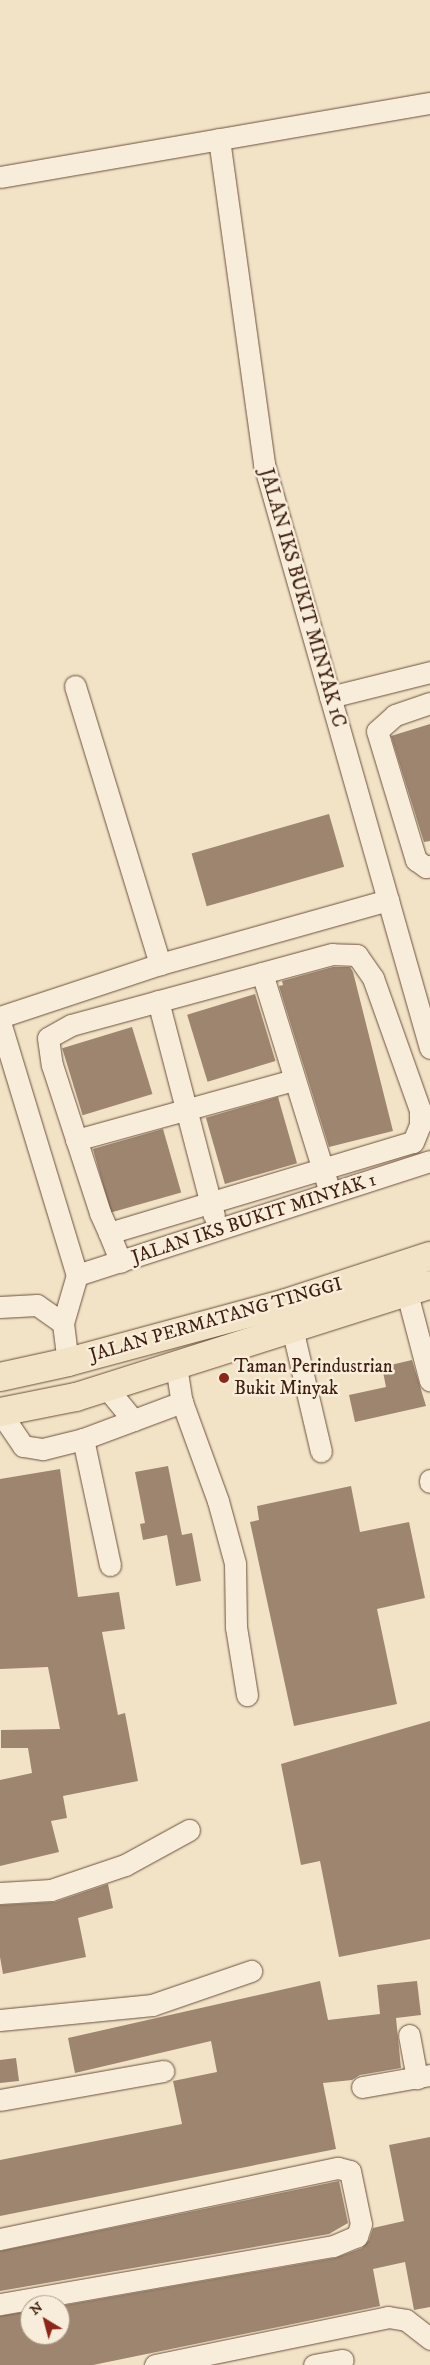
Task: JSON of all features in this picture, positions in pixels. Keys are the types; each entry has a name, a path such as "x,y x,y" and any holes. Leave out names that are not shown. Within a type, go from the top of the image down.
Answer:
{"highway":[{"name":"JALAN PERMATANG TINGGI","path":"0,1412 76,1397 176,1366 400,1266 430,1256"},
{"name":"JALAN PERMATANG TINGGI","path":"0,1377 418,1288"}],"street":[{"path":"0,177 430,103"},
{"name":"JALAN IKS BUKIT MINYAK 1C","path":"219,139 264,464 430,1048"},
{"path":"330,697 430,672"},
{"path":"75,686 160,964"},
{"path":"430,704 395,716 377,732 416,860 426,867 430,866"},
{"path":"0,1017 160,964 388,900"},
{"path":"109,1233 413,1142 420,1125 420,1110 373,978 357,955 332,954 71,1025 48,1038 52,1065 76,1140 109,1233 121,1262"},
{"path":"262,973 321,1169 332,1193"},
{"path":"158,1001 218,1231"},
{"path":"0,1022 77,1275 63,1323 68,1362"},
{"path":"76,1140 294,1080"},
{"name":"JALAN IKS BUKIT MINYAK 1","path":"77,1275 430,1161"},
{"path":"400,1266 418,1288 430,1382"},
{"path":"0,1307 37,1305 63,1323"},
{"path":"289,1315 321,1451"},
{"path":"176,1366 182,1402 218,1501 234,1563 236,1628 247,1695"},
{"path":"106,1387 133,1420"},
{"path":"0,1412 23,1446 43,1450 83,1439 182,1402"},
{"path":"83,1439 110,1565"},
{"path":"0,1893 50,1890 116,1868 189,1830"},
{"path":"0,2020 152,2005 250,1971"},
{"path":"362,2087 423,2076 408,2035"},
{"path":"0,2100 163,2072"},
{"path":"0,2239 338,2168 350,2171 362,2224 357,2236 333,2246 0,2304"},
{"path":"154,2365 388,2317 406,2320 430,2339"},
{"path":"314,2365 344,2360"}],"building":[{"path":"430,724 430,841 424,842 391,736"},
{"path":"329,814 344,867 207,906 192,853"},
{"path":"333,967 350,967 353,972 393,1131 329,1147 279,986 283,985 282,981"},
{"path":"255,994 275,1061 208,1082 187,1015"},
{"path":"132,1027 152,1094 83,1115 62,1048"},
{"path":"278,1097 297,1163 225,1184 206,1118"},
{"path":"163,1129 181,1192 111,1213 93,1149"},
{"path":"412,1360 426,1406 355,1422 349,1395 386,1387 382,1367"},
{"path":"168,1466 182,1535 192,1533 201,1581 176,1586 167,1535 143,1540 140,1524 145,1523 135,1472"},
{"path":"60,1469 78,1597 119,1592 125,1629 102,1632 118,1715 125,1713 138,1781 63,1796 67,1818 51,1821 59,1852 0,1866 0,1780 32,1773 28,1748 1,1748 1,1730 60,1729 48,1667 0,1669 0,1479"},
{"path":"351,1486 360,1532 409,1522 425,1598 377,1609 397,1704 294,1726 250,1522 259,1520 257,1506"},
{"path":"430,1721 430,1939 339,1957 320,1861 301,1865 281,1764"},
{"path":"108,1884 113,1908 78,1918 86,1957 3,1974 0,1957 0,1905 55,1902"},
{"path":"320,1981 328,2020 380,2014 377,1985 417,1981 421,2015 396,2018 401,2068 360,2075 352,2080 323,2083 336,2149 0,2216 0,2160 182,2124 173,2081 217,2072 211,2041 75,2073 68,2038"},
{"path":"16,2058 19,2081 0,2083 0,2060"},
{"path":"430,2137 430,2307 414,2310 405,2262 373,2269 380,2306 93,2365 0,2365 0,2316 20,2313 20,2345 70,2345 70,2304 335,2258 362,2248 369,2240 373,2228 404,2221 389,2145"},
{"path":"339,2181 348,2223 329,2234 0,2291 0,2251"}],"place":[{"name":"Taman Perindustrian Bukit Minyak","path":"224,1378"}]}
